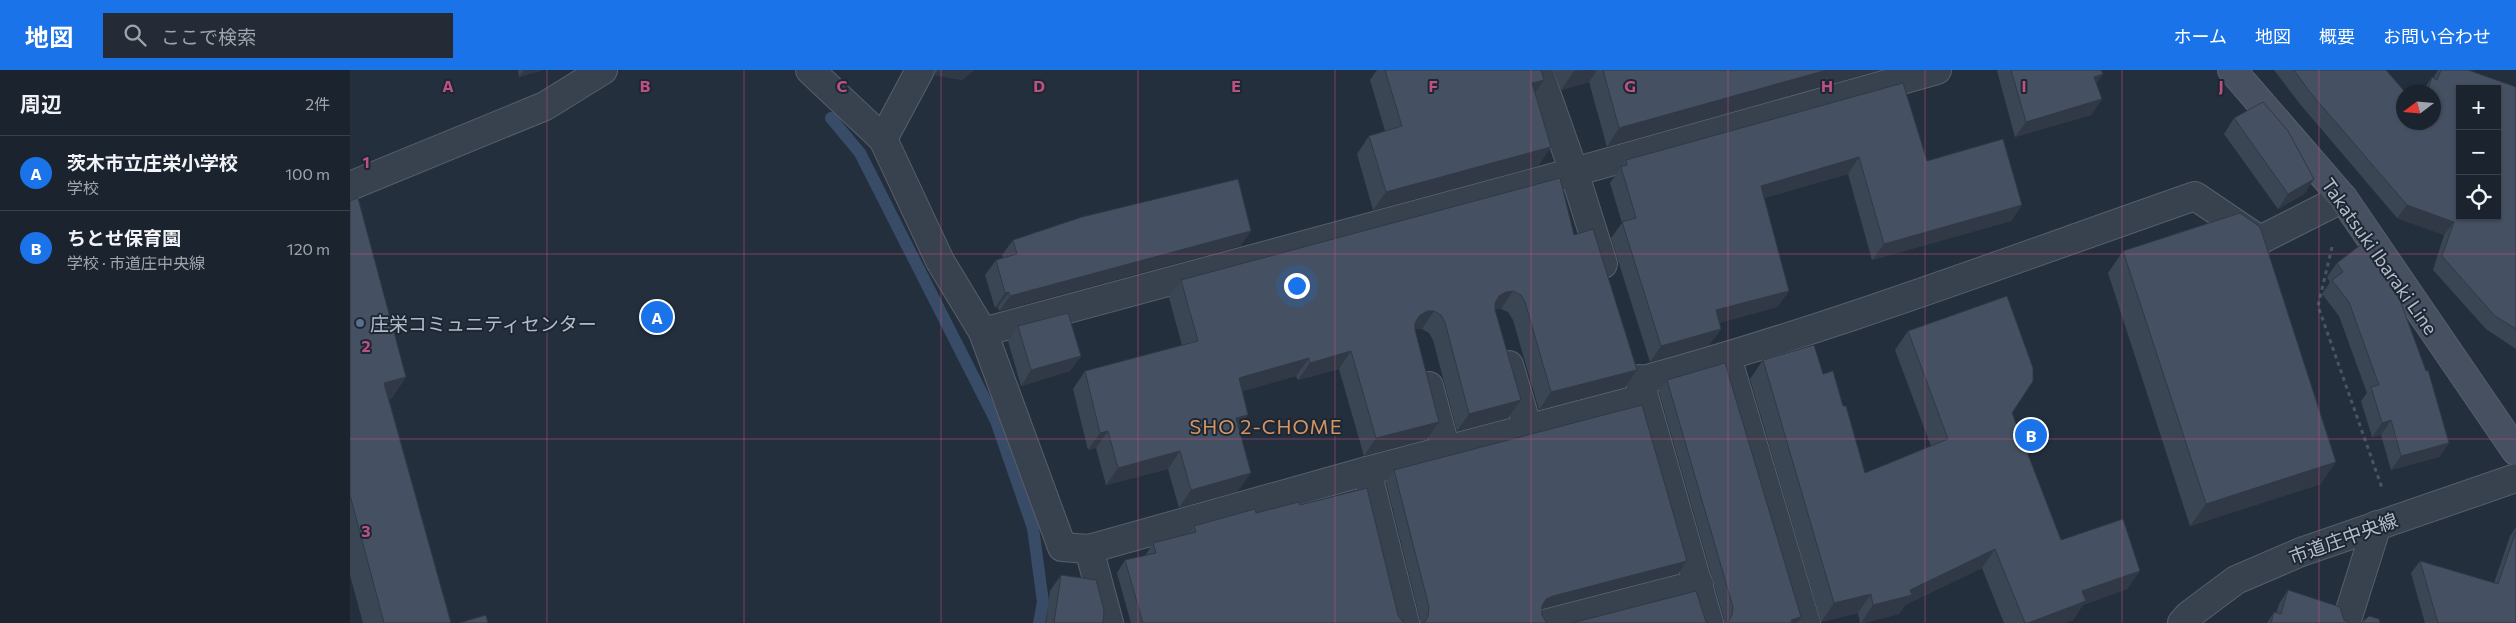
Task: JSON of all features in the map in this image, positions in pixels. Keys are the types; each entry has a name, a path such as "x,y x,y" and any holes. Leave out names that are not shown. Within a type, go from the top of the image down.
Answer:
{"main road":[{"name":"Takatsuki Ibaraki Line","path":"2232,70 2343,198 2516,451"}],"street":[{"path":"350,186 545,106 603,70"},
{"path":"810,70 882,139 940,261 983,332 1062,547 1089,549 1367,471 1528,429 2195,196 2260,240 2343,198"},
{"path":"882,139 920,70"},
{"path":"1538,70 1574,172 1610,286"},
{"path":"983,332 1574,172 1937,70"},
{"path":"1503,343 1528,429"},
{"path":"1631,353 1709,623"},
{"path":"1727,358 1806,623"},
{"path":"1423,363 1446,450"},
{"path":"1367,471 1404,623"},
{"name":"市道庄中央線","path":"2182,623 2189,615 2236,580 2300,552 2516,478"},
{"path":"2346,623 2385,522"},
{"path":"1089,549 1109,623"},
{"path":"1548,623 1699,584"}],"path":[{"path":"2343,198 2318,306 2385,522"}],"building":[{"path":"1385,70 1541,70 1544,80 1532,83 1551,147 1386,192 1369,136 1402,126"},
{"path":"1603,70 1827,70 1619,128"},
{"path":"2011,70 2101,70 2103,74 2094,77 2102,99 2026,122"},
{"path":"2294,70 2386,70 2399,85 2396,85 2396,130 2441,130 2441,85 2429,85 2432,77 2437,80 2441,70 2468,70 2516,87 2516,329 2495,316 2442,256 2454,222 2407,205 2309,91"},
{"path":"1903,83 1927,161 2003,139 2022,205 1884,244 1859,157 1761,186 1789,291 1716,310 1721,329 1661,346 1622,222 1636,218 1621,167 1627,165 1626,160"},
{"path":"2263,102 2288,131 2314,179 2288,194 2234,118"},
{"path":"1560,178 1574,235 1593,229 1637,370 1551,392 1525,302 1521,295 1513,291 1506,292 1499,296 1495,303 1495,310 1521,400 1469,414 1445,322 1441,315 1434,311 1427,311 1419,316 1415,323 1415,330 1439,422 1376,438 1351,351 1310,363 1309,358 1239,378 1248,415 1236,418 1251,473 1191,490 1180,451 1118,468 1108,431 1100,433 1085,371 1198,341 1181,280"},
{"path":"1238,179 1251,231 1010,296 1009,292 1005,293 996,260 1017,254 1013,240 1082,217"},
{"path":"358,198 406,377 384,383 451,623 384,623 350,495 350,201"},
{"path":"2240,213 2260,227 2336,462 2206,504 2123,251"},
{"path":"2367,240 2408,294 2400,300 2426,371 2428,370 2449,443 2401,456 2391,420 2382,423 2371,387 2379,385 2349,302 2332,280 2343,272 2337,263"},
{"path":"2007,296 2033,368 2033,381 2012,413 2061,540 2123,519 2140,571 2082,591 2086,601 2028,623 2025,623 1995,549 1910,590 1912,595 1873,605 1871,594 1834,603 1763,360 1814,345 1823,374 1833,371 1843,406 1846,406 1865,473 1948,439 1908,331"},
{"path":"1068,313 1081,356 1031,370 1018,326"},
{"path":"1725,363 1801,617 1791,620 1792,623 1727,623 1732,615 1733,607 1667,380"},
{"path":"1642,405 1687,561 1546,599 1542,606 1542,615 1547,623 1422,623 1425,622 1428,616 1429,607 1394,470"},
{"path":"1367,488 1398,615 1405,623 1143,623 1125,560 1156,553 1153,543 1196,532 1194,526 1255,509 1256,513 1299,502 1300,505"},
{"path":"2516,531 2516,623 2438,623 2420,561 2498,584"},
{"path":"1061,575 1096,580 1104,610 1103,623 1054,623"},
{"path":"2288,590 2340,607 2344,620 2349,623 2271,623 2274,612 2281,614"},
{"path":"1696,591 1706,622 1709,623 1572,623"},
{"path":"486,615 488,623 459,623"},
{"path":"2369,616 2379,619 2380,623 2361,623"}],"waterway":[{"path":"831,118 860,153 996,421 1033,528 1043,602 1039,623"}],"place":[{"name":"茨木市立庄栄小学校","path":"657,317"},
{"name":"庄栄コミュニティセンター","path":"360,323"},
{"name":"ちとせ保育園","path":"2031,435"}],"district":[{"name":"SHO 2-CHOME","path":"1266,426"}]}
